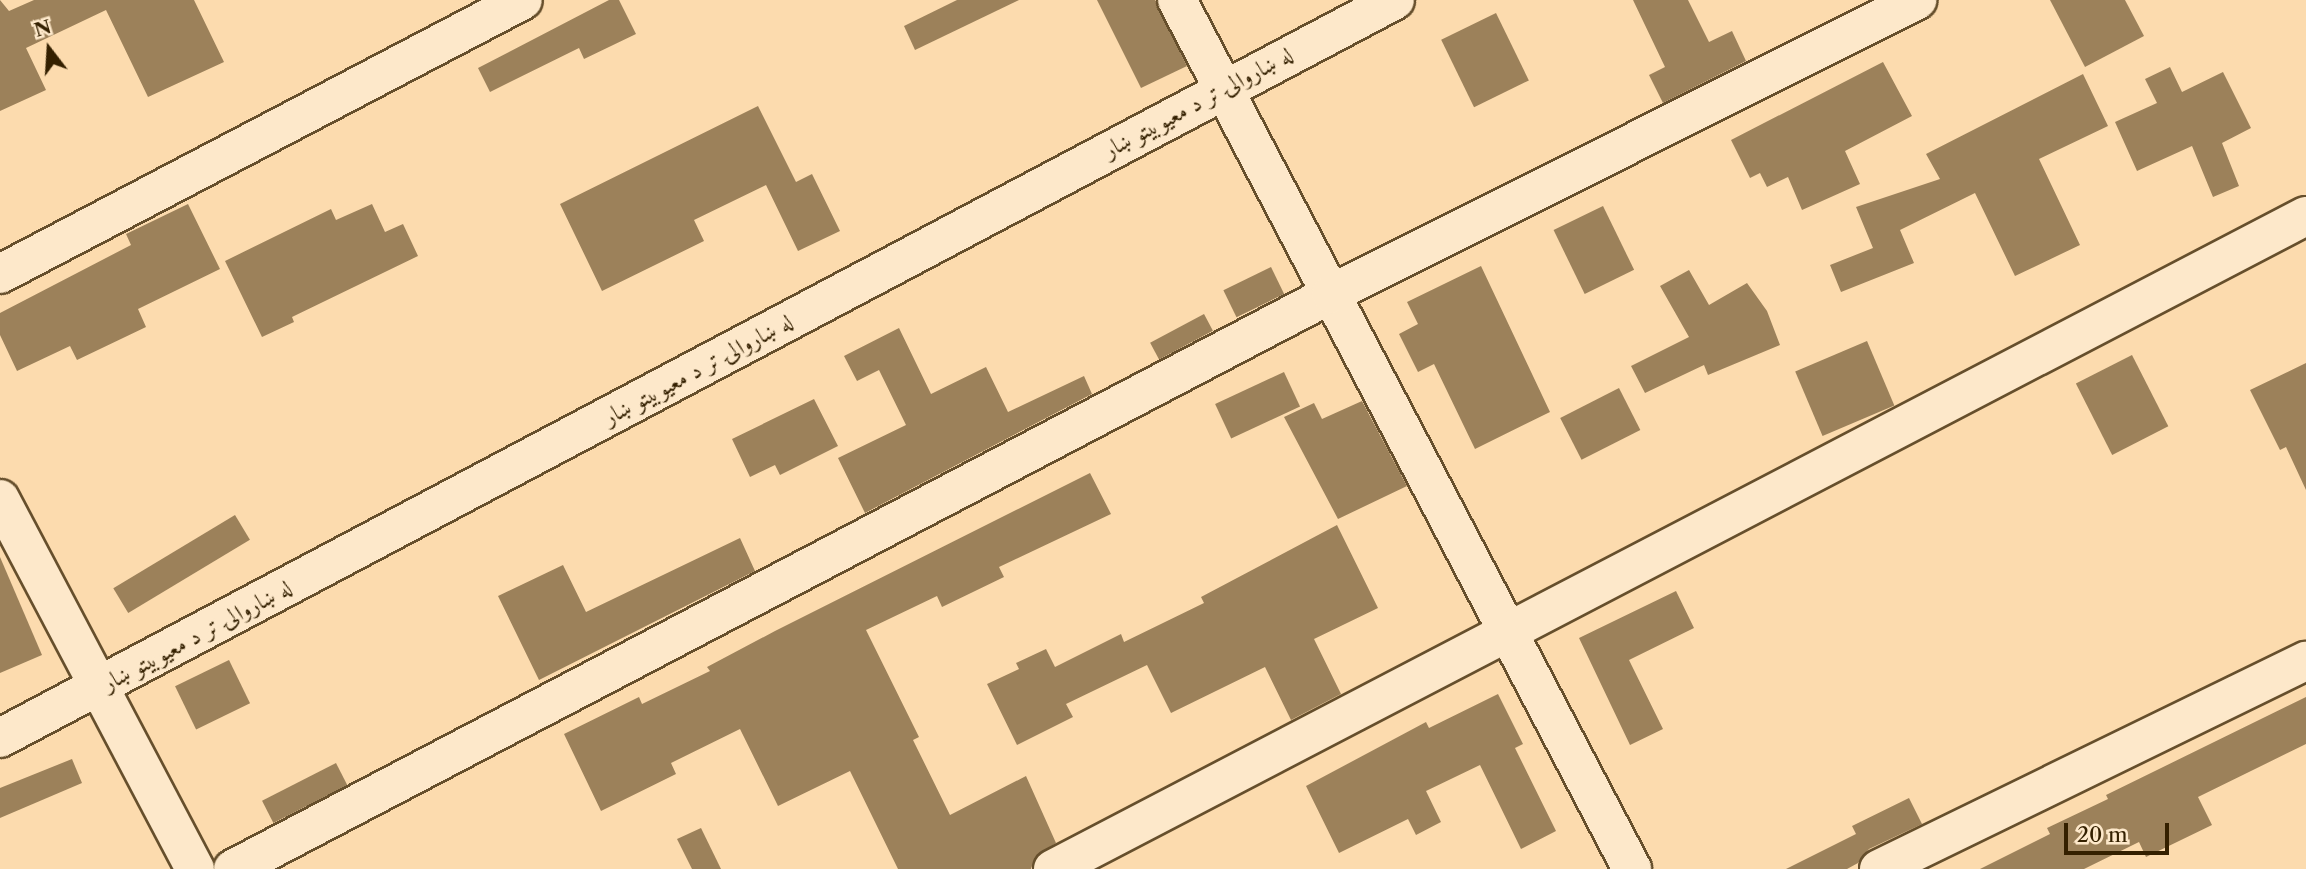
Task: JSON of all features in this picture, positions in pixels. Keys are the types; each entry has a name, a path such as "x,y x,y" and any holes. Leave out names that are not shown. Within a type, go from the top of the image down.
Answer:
{"street":[{"path":"0,274 523,0"},
{"path":"1177,0 1632,869"},
{"name":"له ښاروالۍ تر د معیوبیتو ښار","path":"0,738 99,688 1223,88 1395,0"},
{"path":"233,869 1331,294 1917,0"},
{"path":"1053,869 2306,216"},
{"path":"0,499 195,869"},
{"path":"1879,869 2306,661"}],"building":[{"path":"0,0 9,11 34,0 194,0 224,62 148,97 106,10 26,48 46,90 0,111"},
{"path":"609,0 619,0 636,34 584,59 579,48 490,92 478,68"},
{"path":"957,0 1019,0 915,50 904,26"},
{"path":"1097,0 1155,0 1187,66 1141,88"},
{"path":"1633,0 1688,0 1709,42 1732,31 1746,61 1663,103 1649,75 1665,67"},
{"path":"2050,0 2125,0 2144,36 2085,67"},
{"path":"1496,13 1529,80 1474,107 1441,40"},
{"path":"1883,62 1912,116 1845,151 1860,184 1802,210 1788,177 1767,187 1760,173 1750,178 1731,140"},
{"path":"2170,67 2182,92 2223,72 2251,128 2222,143 2239,186 2213,197 2192,146 2137,171 2115,122 2157,103 2145,79"},
{"path":"2083,74 2108,126 2039,159 2080,245 2015,276 1975,193 1900,230 1914,263 1841,292 1830,265 1873,248 1856,207 1940,179 1926,154"},
{"path":"758,106 796,182 812,174 840,231 798,251 766,185 694,220 704,241 602,291 560,204"},
{"path":"188,204 220,269 138,309 146,327 77,360 70,346 17,371 0,335 0,313 131,245 126,234"},
{"path":"372,204 385,232 403,224 418,256 292,317 294,322 262,337 225,261 331,209 336,220"},
{"path":"1603,206 1634,270 1585,294 1554,230"},
{"path":"1481,266 1550,412 1475,449 1434,364 1418,372 1399,334 1418,324 1407,302"},
{"path":"1271,267 1284,294 1237,317 1223,290"},
{"path":"1689,270 1709,305 1747,283 1767,311 1780,345 1708,375 1704,365 1645,393 1631,366 1689,337 1660,286"},
{"path":"1204,314 1213,331 1159,359 1150,343"},
{"path":"899,328 931,394 986,367 1008,412 1084,376 1092,394 865,513 838,458 906,425 879,370 857,381 844,356"},
{"path":"1867,341 1894,405 1823,436 1795,371"},
{"path":"2132,355 2168,426 2112,455 2076,384"},
{"path":"2306,363 2306,490 2286,447 2280,450 2250,390"},
{"path":"1284,372 1300,406 1231,439 1215,404"},
{"path":"1619,388 1640,430 1582,460 1560,418"},
{"path":"814,399 838,446 780,475 775,465 750,477 732,439"},
{"path":"1362,401 1407,486 1338,519 1284,417 1314,403 1322,419"},
{"path":"1090,473 1111,514 999,567 1004,577 942,607 937,596 866,630 919,737 913,740 950,815 1026,776 1056,843 1035,857 1031,869 898,869 850,771 778,806 740,729 671,763 676,774 601,811 564,734 639,697 642,704 710,671 707,667 775,631"},
{"path":"235,515 250,540 128,613 113,588"},
{"path":"1337,525 1378,608 1314,639 1341,694 1291,720 1265,667 1171,713 1147,665 1066,704 1073,717 1017,745 987,684 1019,669 1016,663 1046,649 1055,667 1121,634 1124,642 1204,603 1201,597"},
{"path":"740,538 755,571 539,680 498,596 563,565 586,612"},
{"path":"0,557 42,655 0,673"},
{"path":"1676,591 1694,628 1629,660 1663,729 1630,745 1579,638"},
{"path":"229,660 250,703 196,729 175,686"},
{"path":"1498,694 1523,744 1515,748 1556,831 1521,849 1480,765 1426,791 1441,822 1416,835 1408,819 1339,853 1306,786 1426,722 1429,728"},
{"path":"2306,697 2306,744 2198,797 2212,825 2146,857 2139,842 2084,869 1980,869 2050,834 2047,828 2108,799 2106,795"},
{"path":"72,759 82,783 0,818 0,788"},
{"path":"336,763 347,785 273,823 262,801"},
{"path":"1909,798 1922,824 1869,849 1858,863 1847,869 1786,869 1856,834 1852,826"},
{"path":"701,828 721,869 692,869 677,839"}]}
